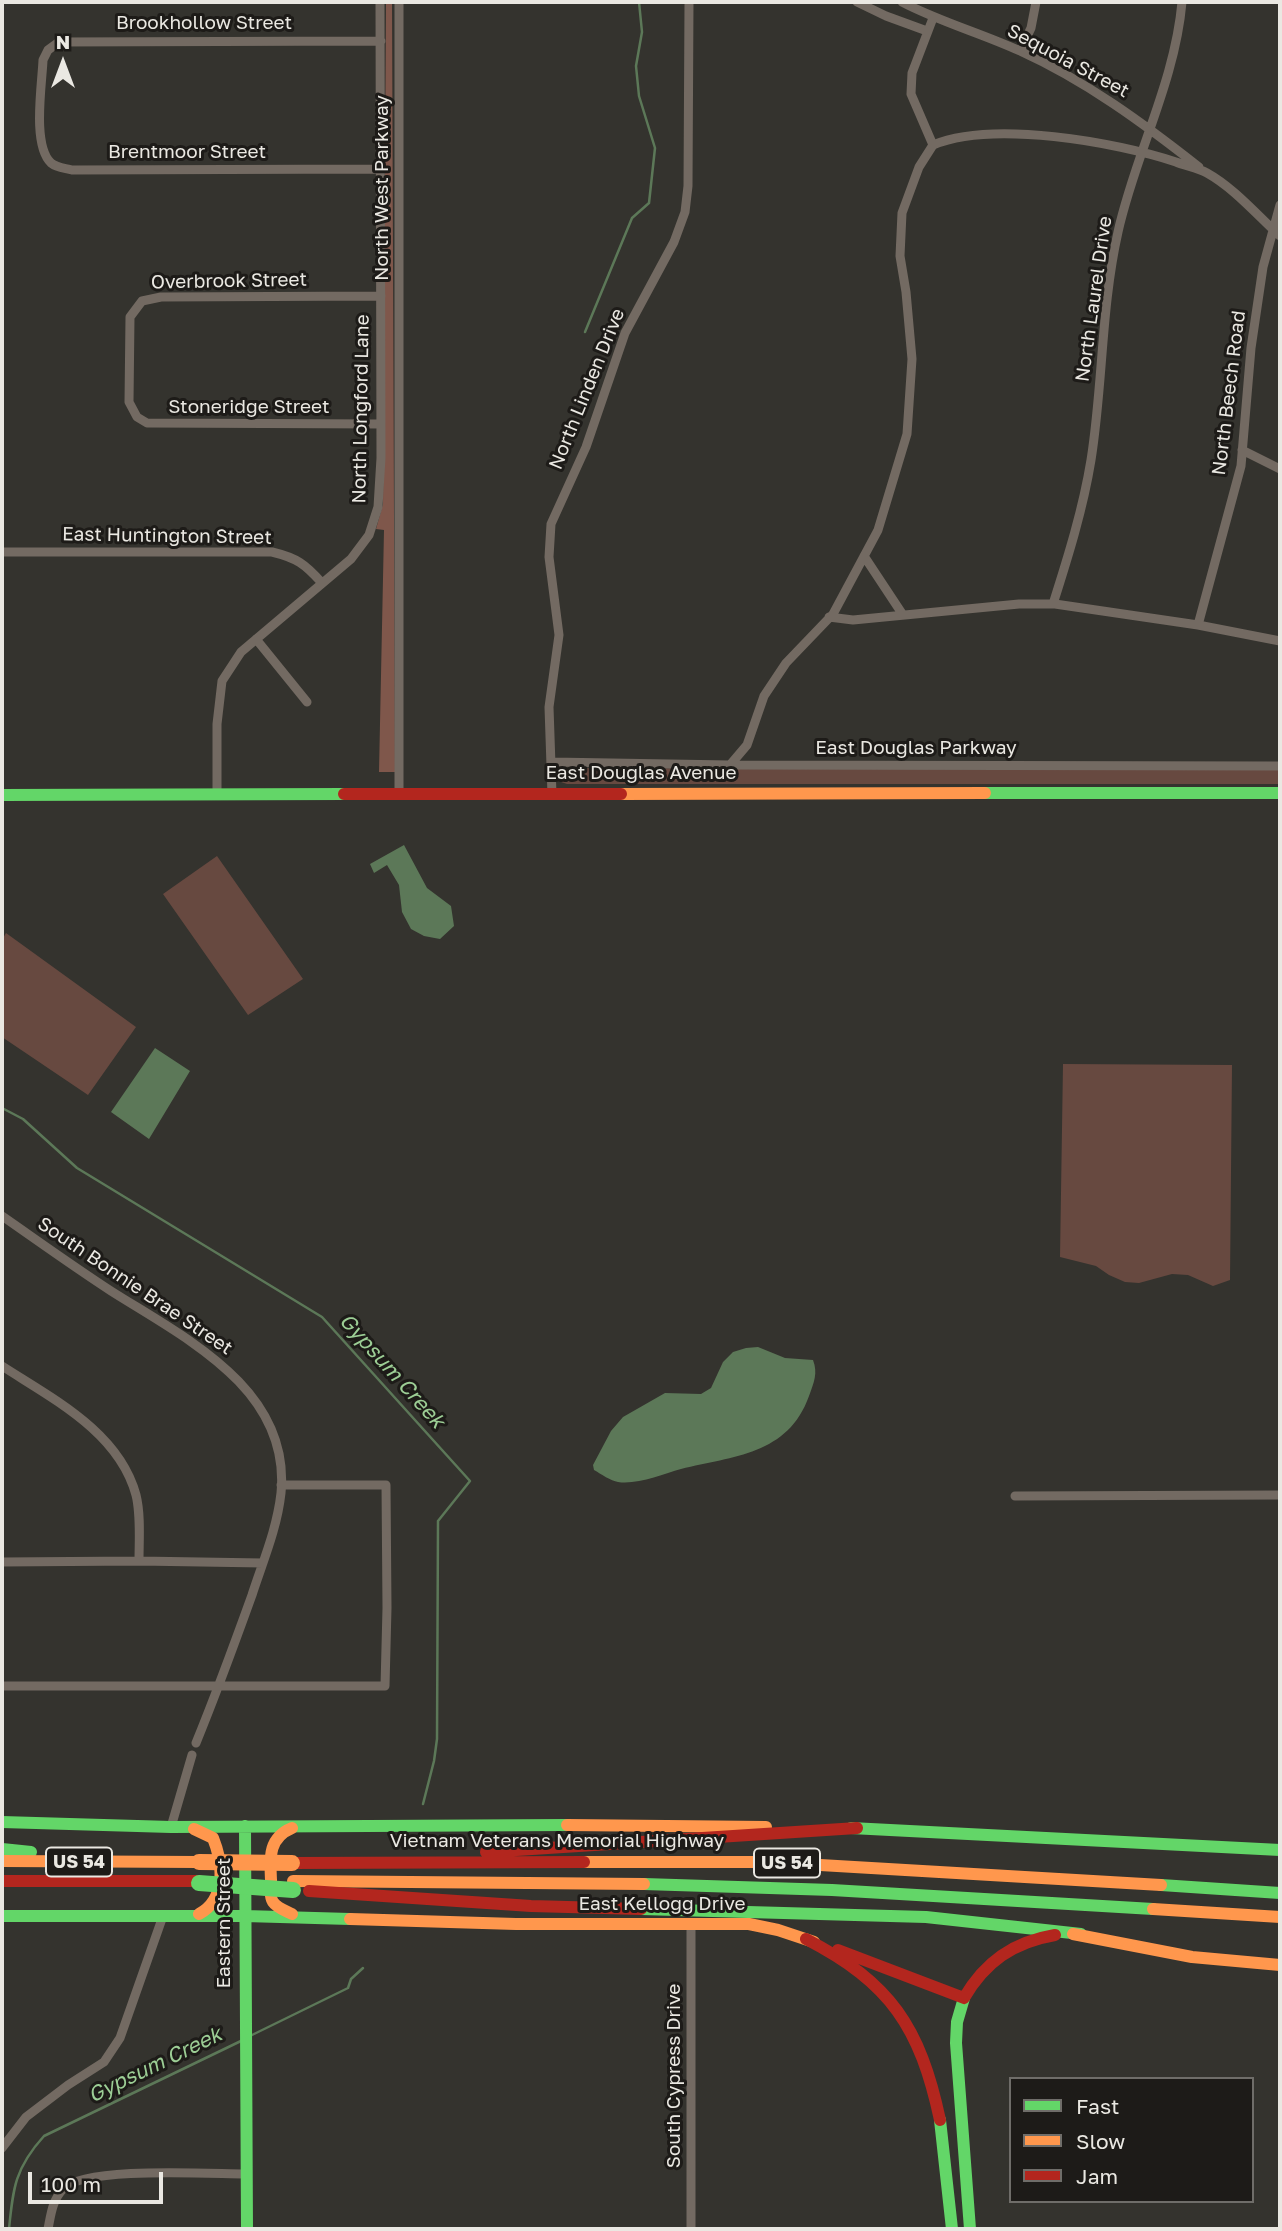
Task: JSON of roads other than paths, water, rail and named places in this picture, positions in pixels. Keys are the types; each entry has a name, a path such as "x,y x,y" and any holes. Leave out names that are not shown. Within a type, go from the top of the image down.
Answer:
{"main road":[{"name":"East Douglas Avenue","path":"2,795 1280,793"},
{"path":"2,1822 171,1827 522,1825 857,1828 1280,1850"},
{"name":"Eastern Street","path":"244,1826 247,2229"},
{"path":"296,1826 285,1831 272,1844 270,1892 276,1906 297,1917"},
{"path":"189,1827 213,1838 219,1859 217,1898 206,1912 192,1916"},
{"path":"322,1863 857,1828"},
{"path":"2,1849 156,1862"},
{"name":"Vietnam Veterans Memorial Highway","path":"2,1861 769,1862 1280,1893"},
{"name":"US 54","path":"2,1881 169,1881 293,1886 491,1882 767,1887 966,1896 1280,1917"},
{"path":"2,1888 115,1881"},
{"path":"293,1886 531,1906 926,1917 1081,1934 1192,1957 1280,1965"},
{"name":"East Kellogg Drive","path":"2,1916 245,1916 505,1924 748,1924 806,1938 964,1998"},
{"path":"970,2229 956,2043 957,2022 964,1998 985,1967 1013,1946 1048,1935 1081,1934"},
{"path":"806,1938 848,1962 875,1983 897,2009 916,2039 933,2082 943,2131 952,2229"}],"street":[{"name":"North Longford Lane","path":"217,795 217,724 222,681 241,652 351,559 369,535 378,507 381,424 380,2"},
{"name":"North West Parkway","path":"399,2 400,795"},
{"name":"North Linden Drive","path":"552,794 549,707 559,635 549,557 551,524 586,447 625,333 674,242 685,212 688,186 689,2"},
{"path":"857,2 928,31"},
{"name":"Sequoia Street","path":"902,2 933,18 1020,51 1105,97 1206,172 1277,232"},
{"path":"1020,51 1031,28 1036,2"},
{"name":"North Laurel Drive","path":"1053,604 1074,537 1091,461 1118,233 1175,48 1182,2"},
{"path":"730,765 747,745 764,696 786,663 830,617 878,530 907,435 912,359 900,256 902,213 919,167 933,145 911,94 912,73 933,18"},
{"name":"Brookhollow Street","path":"41,109 43,60 48,50 59,43 381,41"},
{"name":"Brentmoor Street","path":"41,109 43,152 50,162 64,168 381,169"},
{"name":"Sequoia Street","path":"933,145 949,138 1011,135 1065,138 1142,151 1206,172"},
{"name":"North Beech Road","path":"1198,625 1241,466 1251,348 1263,267 1277,232 1280,205"},
{"name":"Overbrook Street","path":"128,360 130,317 142,301 161,298 381,296"},
{"name":"Stoneridge Street","path":"128,360 129,402 137,417 147,424 381,424"},
{"path":"1242,450 1280,469"},
{"name":"East Huntington Street","path":"2,552 272,552 295,558 308,567 322,583"},
{"path":"864,556 903,615"},
{"path":"830,617 853,620 1019,604 1053,604 1198,625 1280,641"},
{"path":"256,639 307,702"},
{"name":"East Douglas Parkway","path":"552,762 1280,766"},
{"name":"South Bonnie Brae Street","path":"2,1216 98,1283 200,1348 240,1381 262,1410 275,1439 281,1471 276,1526 196,1743"},
{"path":"2,1366 96,1431 121,1460 136,1496 139,1561"},
{"path":"2,1686 384,1686 387,1608 386,1485 281,1485"},
{"path":"1015,1496 1280,1495"},
{"path":"2,1562 263,1563"},
{"path":"171,1827 192,1755"},
{"path":"2,2148 26,2117 104,2062 120,2038 163,1916"},
{"name":"South Cypress Drive","path":"691,1924 691,2229"},
{"path":"48,2229 53,2203 64,2187 79,2179 115,2174 246,2174"}],"waterway":[{"path":"585,332 632,218 649,203 655,148 639,96 636,66 642,32 639,2"},
{"name":"Gypsum Creek","path":"2,1108 23,1119 77,1168 322,1317 470,1481 438,1521 437,1739 423,1804"},
{"name":"Gypsum Creek","path":"252,2035 348,1988 351,1979 363,1968"},
{"name":"Gypsum Creek","path":"9,2229 17,2179 27,2158 44,2136 243,2040"}]}
